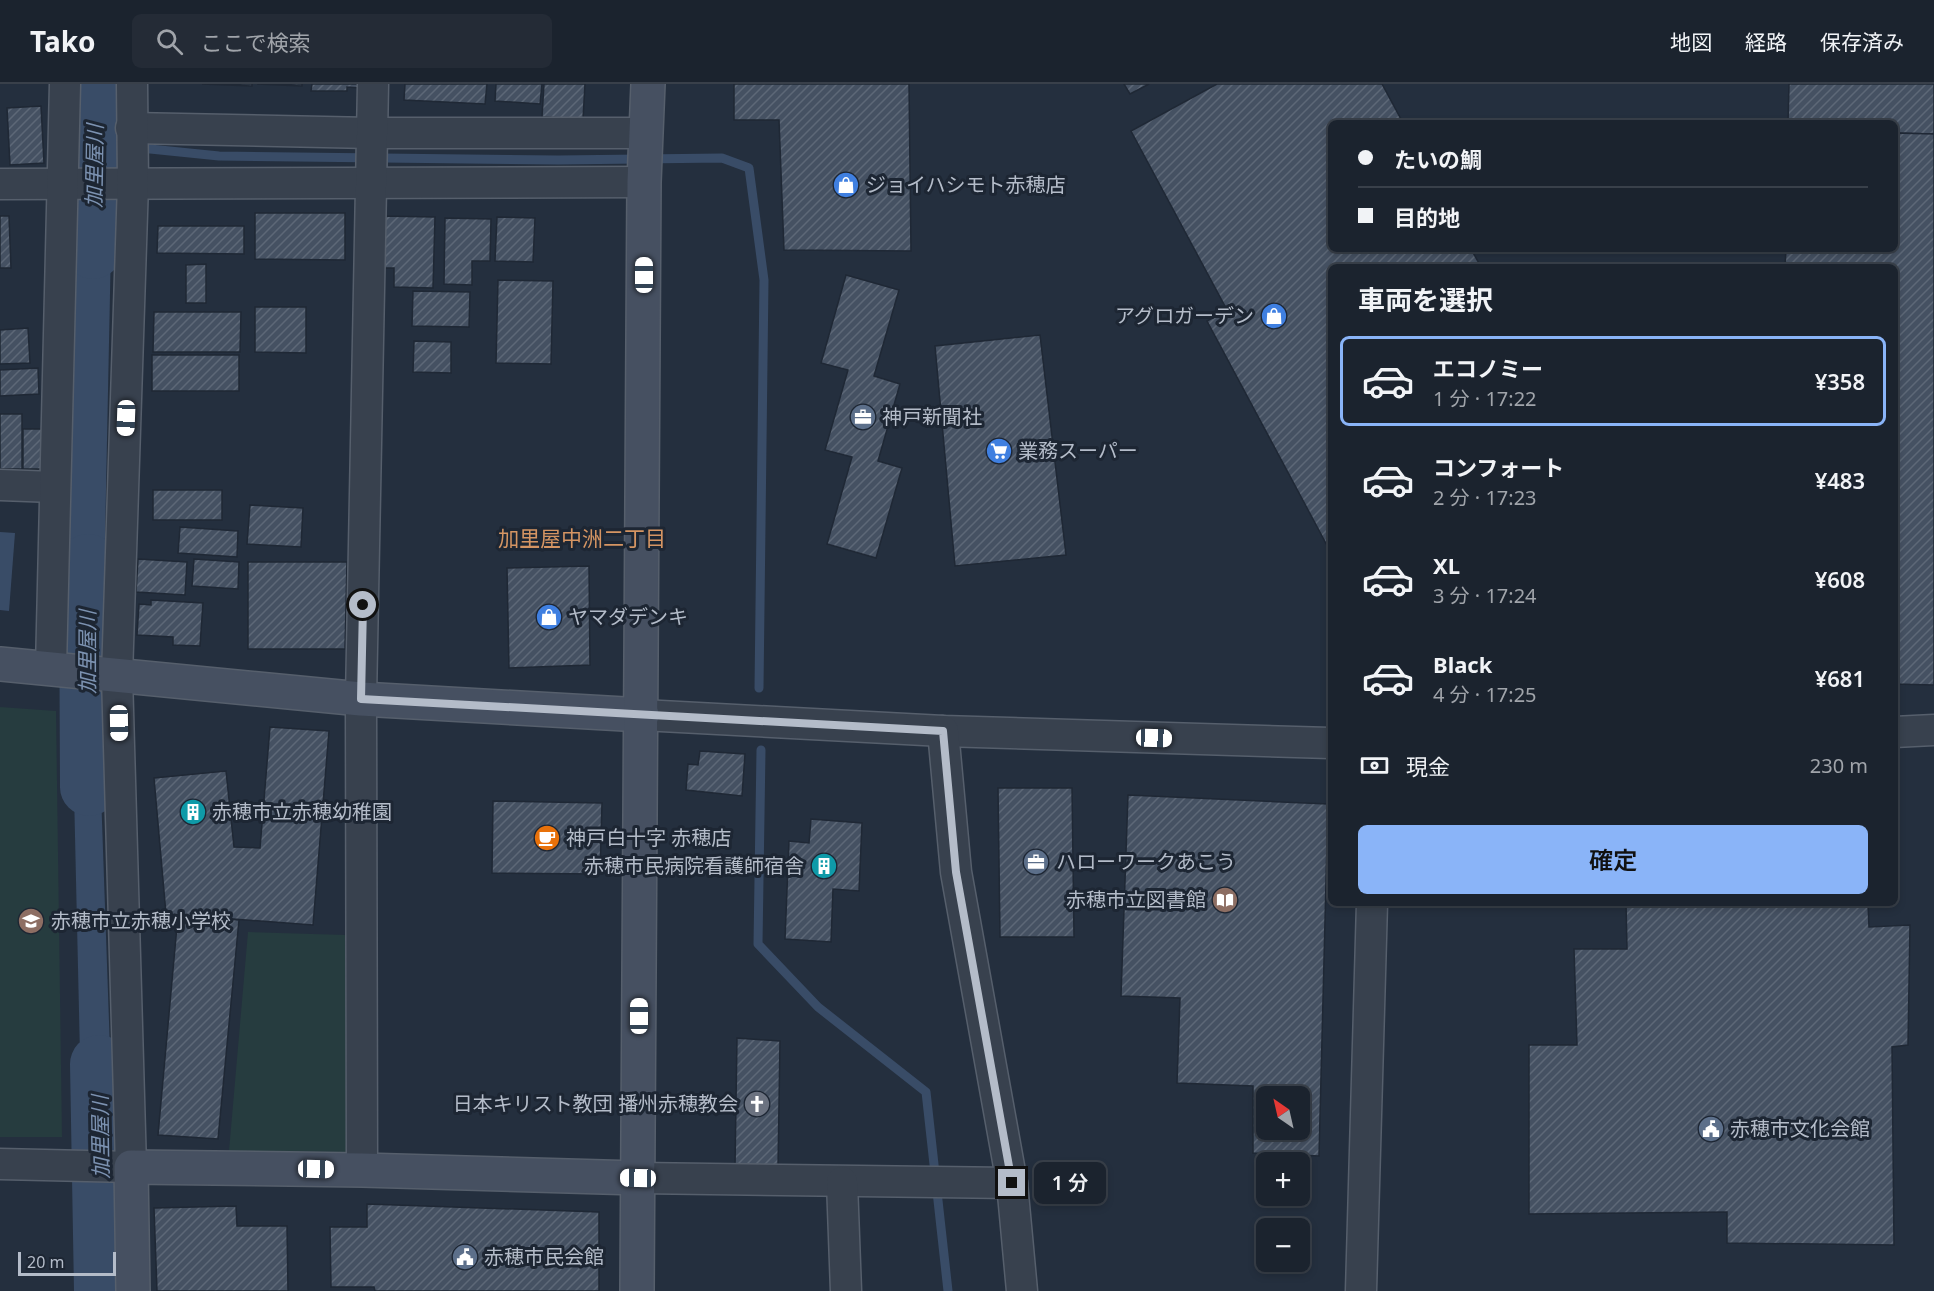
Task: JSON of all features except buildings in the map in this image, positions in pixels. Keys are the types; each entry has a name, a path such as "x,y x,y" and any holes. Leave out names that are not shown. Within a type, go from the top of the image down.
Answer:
{"street":[{"path":"58,669 54,487 67,182 65,84"},
{"path":"132,84 111,675 131,1167 133,1291"},
{"path":"362,1170 361,699 373,84"},
{"path":"637,1291 645,156 648,84"},
{"path":"0,184 67,182 129,159 371,133 645,156"},
{"path":"129,159 370,182 645,156"},
{"path":"0,485 54,487"},
{"path":"0,664 361,699 943,731 1328,742"},
{"path":"1898,732 1934,730"},
{"path":"943,731 956,872 1012,1183 1022,1291"},
{"path":"1361,1291 1372,906"},
{"path":"0,1164 842,1182 1012,1183"},
{"path":"842,1182 846,1291"}],"green space":[{"name":"赤穂市立赤穂小学校","path":"0,707 56,711 62,1137 0,1137"},
{"path":"248,932 346,935 350,1152 229,1151"}],"water":[{"path":"79,84 113,84 111,155 102,163 78,163"},
{"path":"112,196 103,635 97,643 61,640 72,197"},
{"path":"0,532 15,533 9,611 0,610"},
{"path":"72,704 98,707 113,1136 104,1143 82,1143"}],"waterway":[{"name":"加里屋川","path":"93,250 97,84"},
{"path":"101,144 219,156 558,160 722,158 749,168 764,280 759,688"},
{"name":"加里屋川","path":"88,563 89,787"},
{"path":"761,750 758,944 818,1007 926,1092 948,1291"},
{"name":"加里屋川","path":"99,1064 103,1291"}],"place":[{"name":"ジョイハシモト赤穂店","path":"846,185"},
{"name":"アグロガーデン","path":"1274,316"},
{"name":"神戸新聞社","path":"863,417"},
{"name":"業務スーパー","path":"999,451"},
{"name":"ヤマダデンキ","path":"549,617"},
{"name":"赤穂市立赤穂幼稚園","path":"193,812"},
{"name":"神戸白十字 赤穂店","path":"547,838"},
{"name":"ハローワークあこう","path":"1036,862"},
{"name":"赤穂市民病院看護師宿舎","path":"824,866"},
{"name":"赤穂市立図書館","path":"1225,900"},
{"name":"赤穂市立赤穂小学校","path":"31,921"},
{"name":"日本キリスト教団 播州赤穂教会","path":"757,1104"},
{"name":"赤穂市文化会館","path":"1711,1129"},
{"name":"赤穂市民会館","path":"465,1257"}],"district":[{"name":"加里屋中洲二丁目","path":"582,539"}],"route":[{"path":"363,605 361,699 943,731 956,872 1012,1183"}]}
